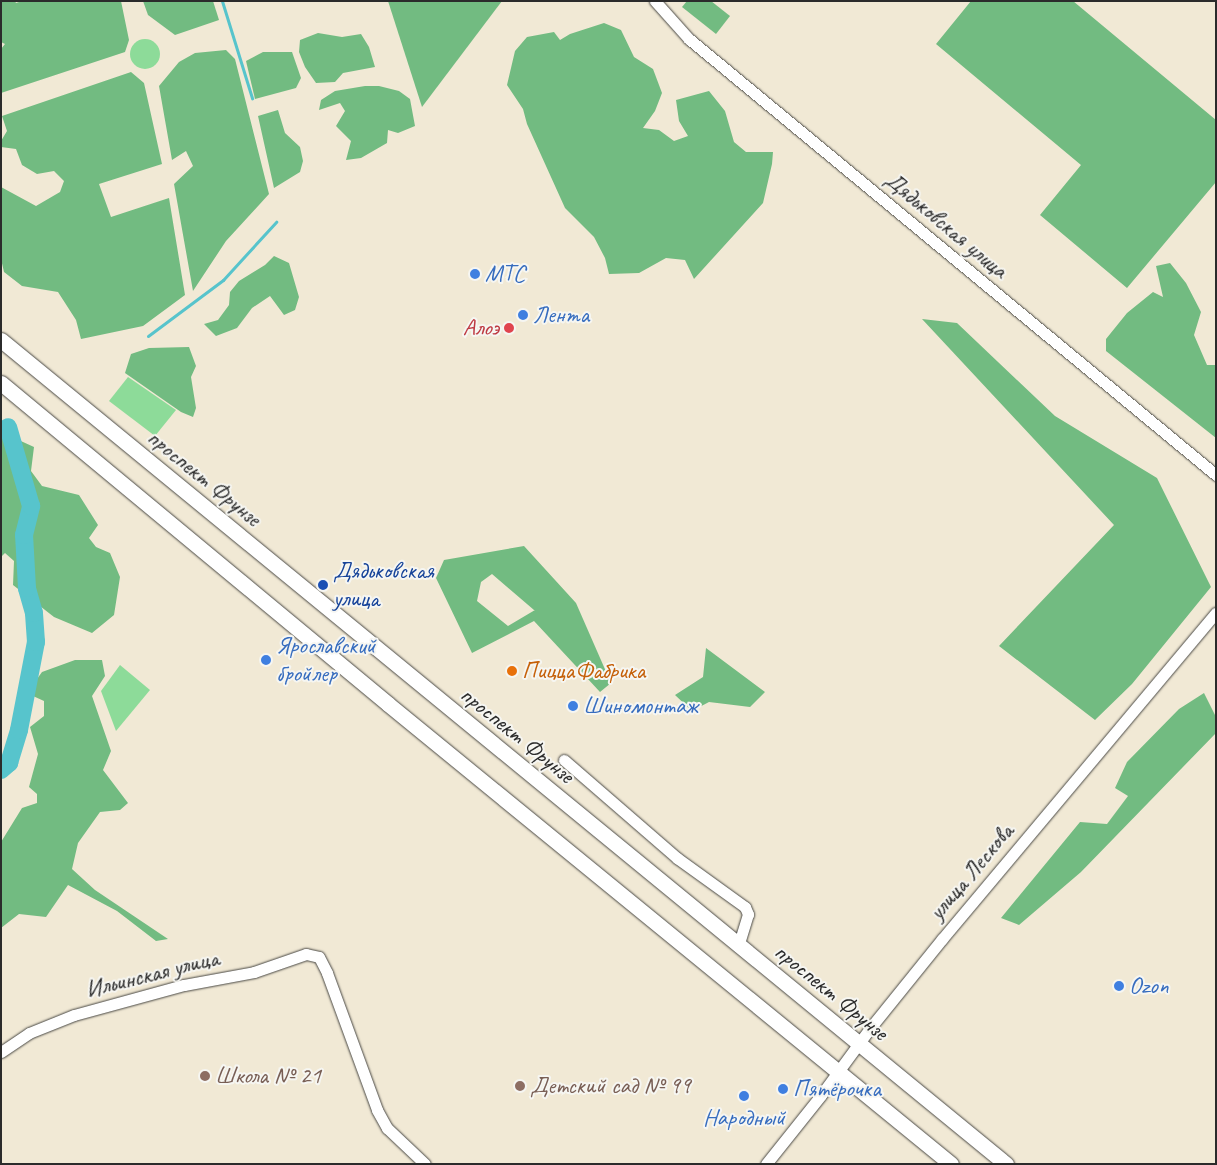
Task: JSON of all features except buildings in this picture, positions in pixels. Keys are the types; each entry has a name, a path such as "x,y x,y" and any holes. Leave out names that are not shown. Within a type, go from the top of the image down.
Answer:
{"main road":[{"name":"проспект Фрунзе","path":"4,347 1006,1164"},
{"path":"1,383 388,704 951,1164"}],"street":[{"name":"Дядьковская улица","path":"655,1 689,39 1216,475"},
{"name":"улица Лескова","path":"766,1164 942,939 1216,613"},
{"path":"564,760 677,858 744,907 748,914 738,946"},
{"name":"Ильинская улица","path":"1,1052 29,1033 74,1016 184,985 254,972 306,954 319,957 327,973 377,1110 387,1128 425,1164"}],"green space":[{"path":"1,1 15,1 16,3 22,1 121,1 129,40 125,52 1,93 1,49 5,44 1,42"},
{"path":"143,1 213,1 219,20 175,35 148,15"},
{"path":"388,1 502,1 422,107"},
{"path":"687,1 711,1 730,16 716,34 682,7"},
{"path":"971,1 1073,1 1216,120 1216,182 1127,288 1040,215 1081,165 936,44"},
{"path":"604,23 621,30 634,57 653,69 662,93 655,111 643,128 659,130 674,141 688,136 679,121 676,100 709,91 725,111 734,142 746,152 773,152 763,203 694,279 685,260 666,258 639,273 609,274 605,258 594,237 565,208 527,124 523,109 507,85 515,51 527,37 554,32 560,40 570,34"},
{"path":"318,33 342,37 361,34 369,47 375,67 343,73 335,82 316,83 305,67 299,52 300,40"},
{"path":"145,39 151,40 159,48 159,60 151,68 145,69 139,68 131,60 130,54 131,48 139,40"},
{"path":"226,50 235,59 269,194 226,241 193,291 174,184 193,166 186,151 172,160 159,86 179,62 195,53"},
{"path":"263,52 292,52 301,78 296,88 255,99 246,61"},
{"path":"131,72 144,83 162,164 99,184 111,217 169,198 185,295 143,326 81,339 76,320 58,292 22,286 4,272 1,259 1,187 36,206 60,192 64,181 54,171 37,174 22,165 16,149 1,147 1,141 7,131 2,116"},
{"path":"365,86 379,86 399,91 410,99 415,126 398,133 388,130 387,143 361,158 346,160 351,141 336,126 345,111 340,103 319,110 321,100 335,91"},
{"path":"278,110 285,133 300,147 303,161 300,172 274,188 258,116"},
{"path":"274,256 289,263 299,297 295,310 284,315 270,296 252,308 237,328 216,336 204,324 218,320 229,305 230,292 239,281 265,265"},
{"path":"1170,263 1186,283 1201,312 1194,335 1207,365 1216,365 1216,438 1106,351 1106,339 1127,313 1153,292 1163,297 1156,266"},
{"path":"922,319 957,323 1055,416 1157,478 1211,587 1132,684 1095,720 999,646 1114,525"},
{"path":"189,347 196,366 191,377 196,408 193,417 181,412 125,373 131,354 149,348"},
{"path":"128,377 176,410 155,436 109,401"},
{"path":"1,432 34,447 31,471 42,486 79,495 98,525 89,538 96,547 110,553 120,577 114,615 92,633 54,617 13,585 14,561 5,553 1,557"},
{"path":"524,546 576,603 611,683 600,692 534,621 472,653 436,578 444,560","holes":["492,574 534,610 508,626 477,601 481,582"]},
{"path":"706,648 765,692 750,707 709,702 692,711 675,695 703,677"},
{"path":"75,660 102,660 105,676 92,696 111,751 103,770 128,803 120,810 100,812 78,843 72,869 95,890 168,939 156,941 117,911 68,885 46,917 19,914 1,928 1,842 22,808 37,803 37,794 29,787 38,754 30,727 44,716 44,701 33,696 32,686 42,672"},
{"path":"120,665 150,690 116,731 101,691"},
{"path":"1204,693 1216,717 1216,733 1081,872 1019,925 1001,918 1080,822 1107,824 1128,796 1115,788 1127,762 1179,709"}],"waterway":[{"path":"222,1 252,98"},
{"path":"148,336 223,280 276,222"},
{"path":"1,770 9,763 19,730 36,642 34,613 27,588 24,535 31,506 8,427"}],"place":[{"name":"МТС","path":"475,274"},
{"name":"Лента","path":"523,315"},
{"name":"Алоэ","path":"509,328"},
{"name":"Дядьковская улица","path":"323,585"},
{"name":"Ярославский бройлер","path":"266,660"},
{"name":"ПиццаФабрика","path":"512,671"},
{"name":"Шиномонтаж","path":"573,706"},
{"name":"Ozon","path":"1119,986"},
{"name":"Школа № 21","path":"205,1076"},
{"name":"Детский сад № 99","path":"520,1086"},
{"name":"Пятёрочка","path":"783,1089"},
{"name":"Народный","path":"744,1096"}]}
